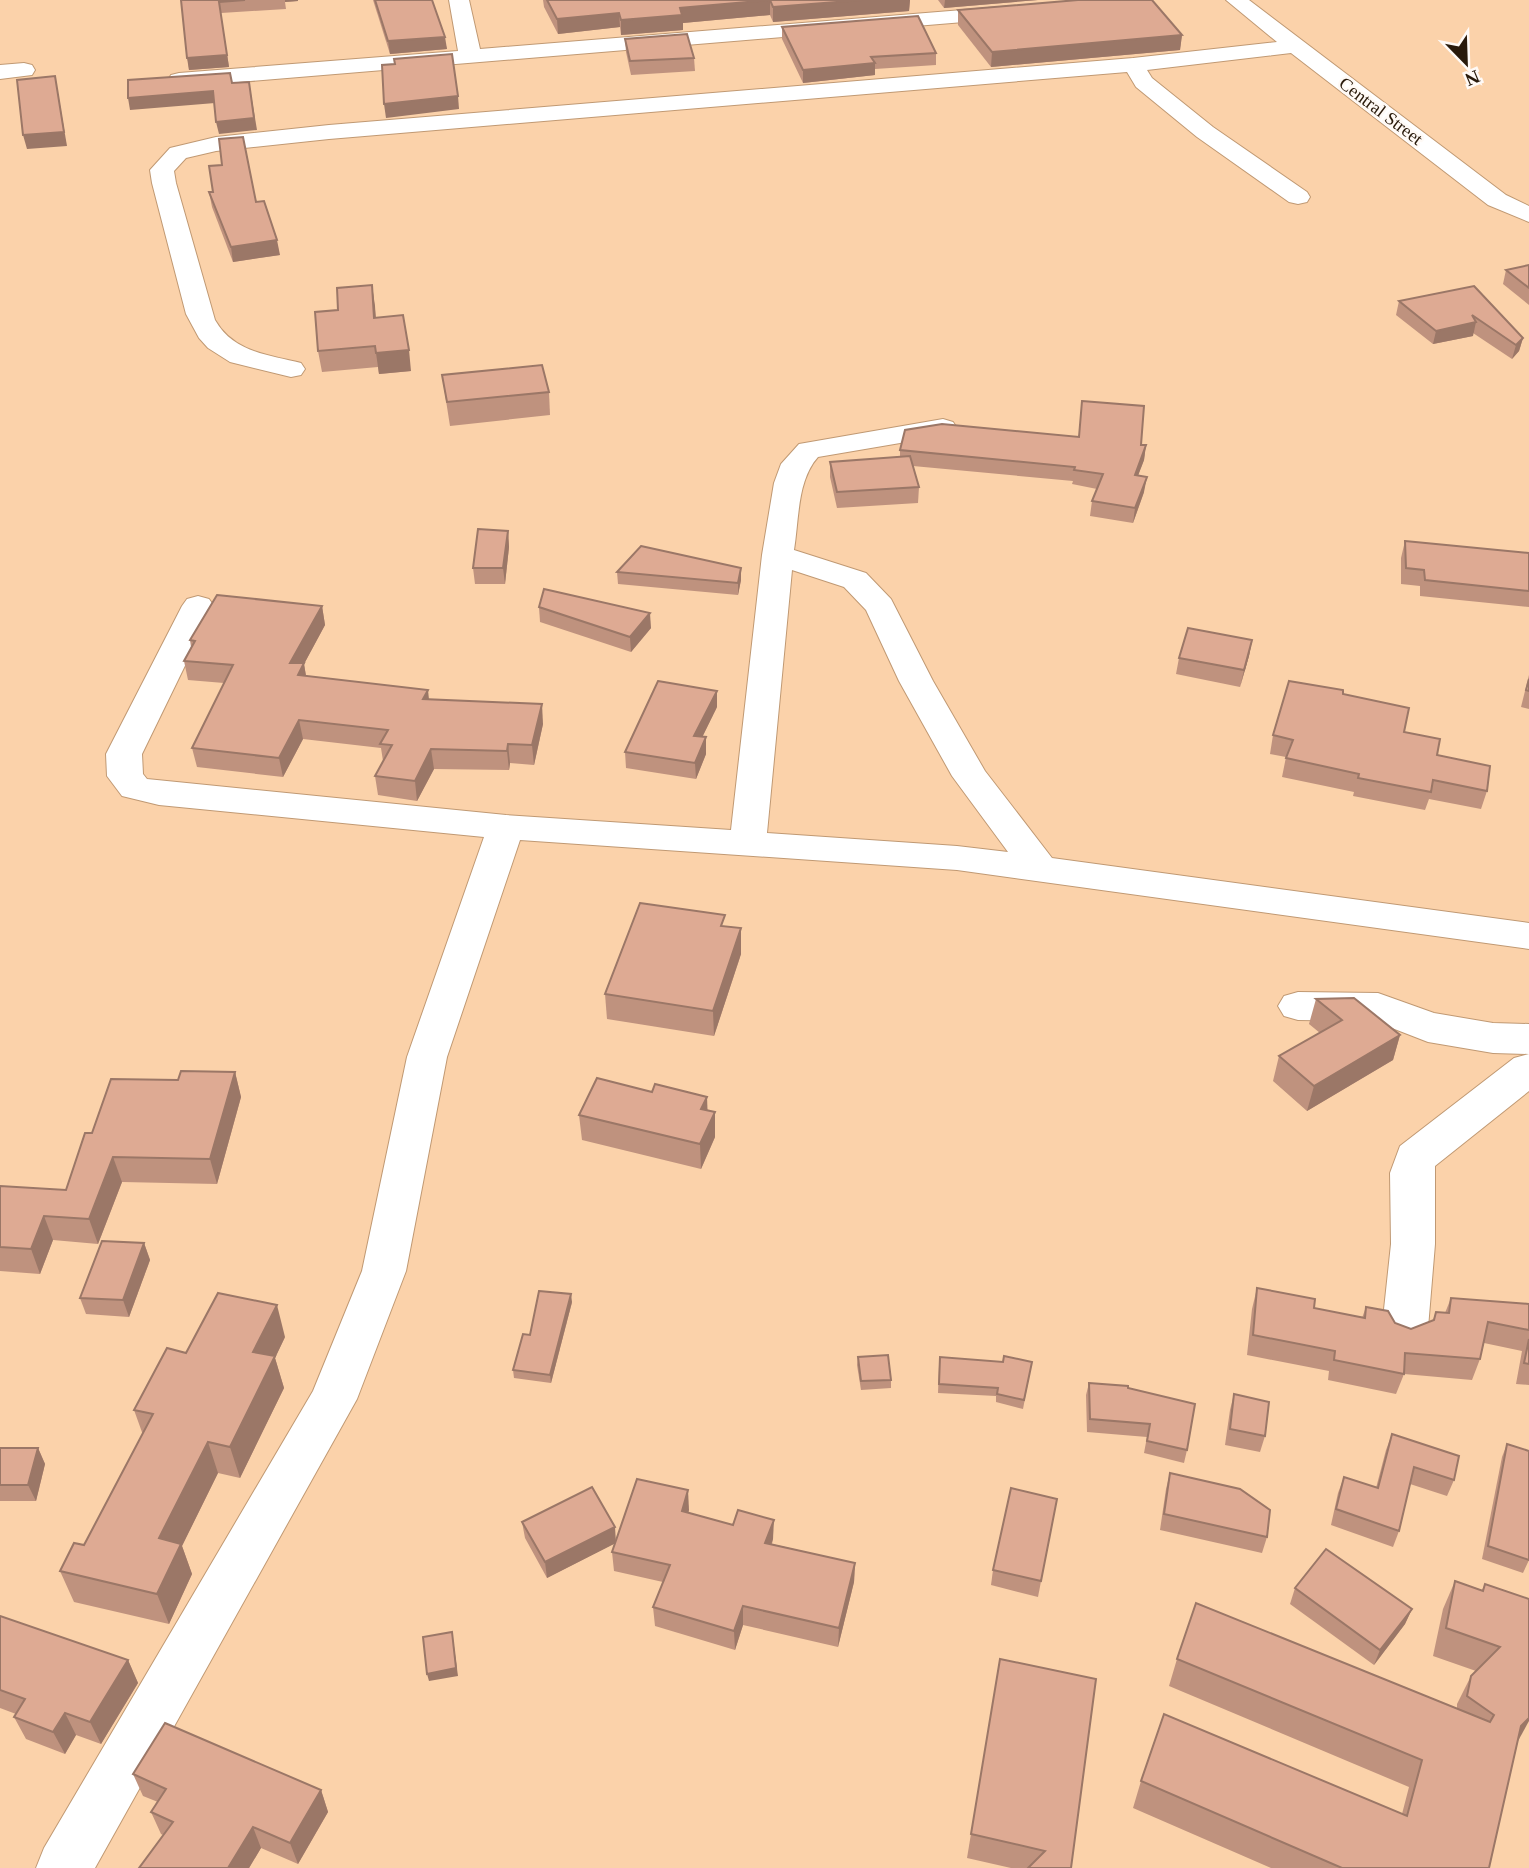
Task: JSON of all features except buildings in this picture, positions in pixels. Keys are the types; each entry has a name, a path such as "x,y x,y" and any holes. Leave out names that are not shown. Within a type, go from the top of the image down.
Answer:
{"street":[{"path":"459,0 470,55"},
{"name":"Central Street","path":"1237,0 1497,200 1529,215"},
{"path":"151,82 1027,10"},
{"path":"291,369 238,355 208,333 201,319 192,277 164,188 162,170 178,153 216,144 329,132 1133,65 1296,46"},
{"path":"1133,65 1144,82 1205,132 1298,197"},
{"path":"0,72 24,70"},
{"path":"748,843 778,555 789,483 796,464 809,450 943,428"},
{"path":"778,555 855,580 880,606 916,681 970,776 1039,868"},
{"path":"198,606 124,754 125,776 135,788 159,793 506,827 957,858 1529,936"},
{"path":"64,1868 333,1399 384,1271 427,1057 506,827"},
{"path":"1298,1006 1378,1007 1428,1027 1493,1038 1529,1039"},
{"path":"1405,1328 1413,1244 1412,1174 1415,1158 1529,1069"}]}
